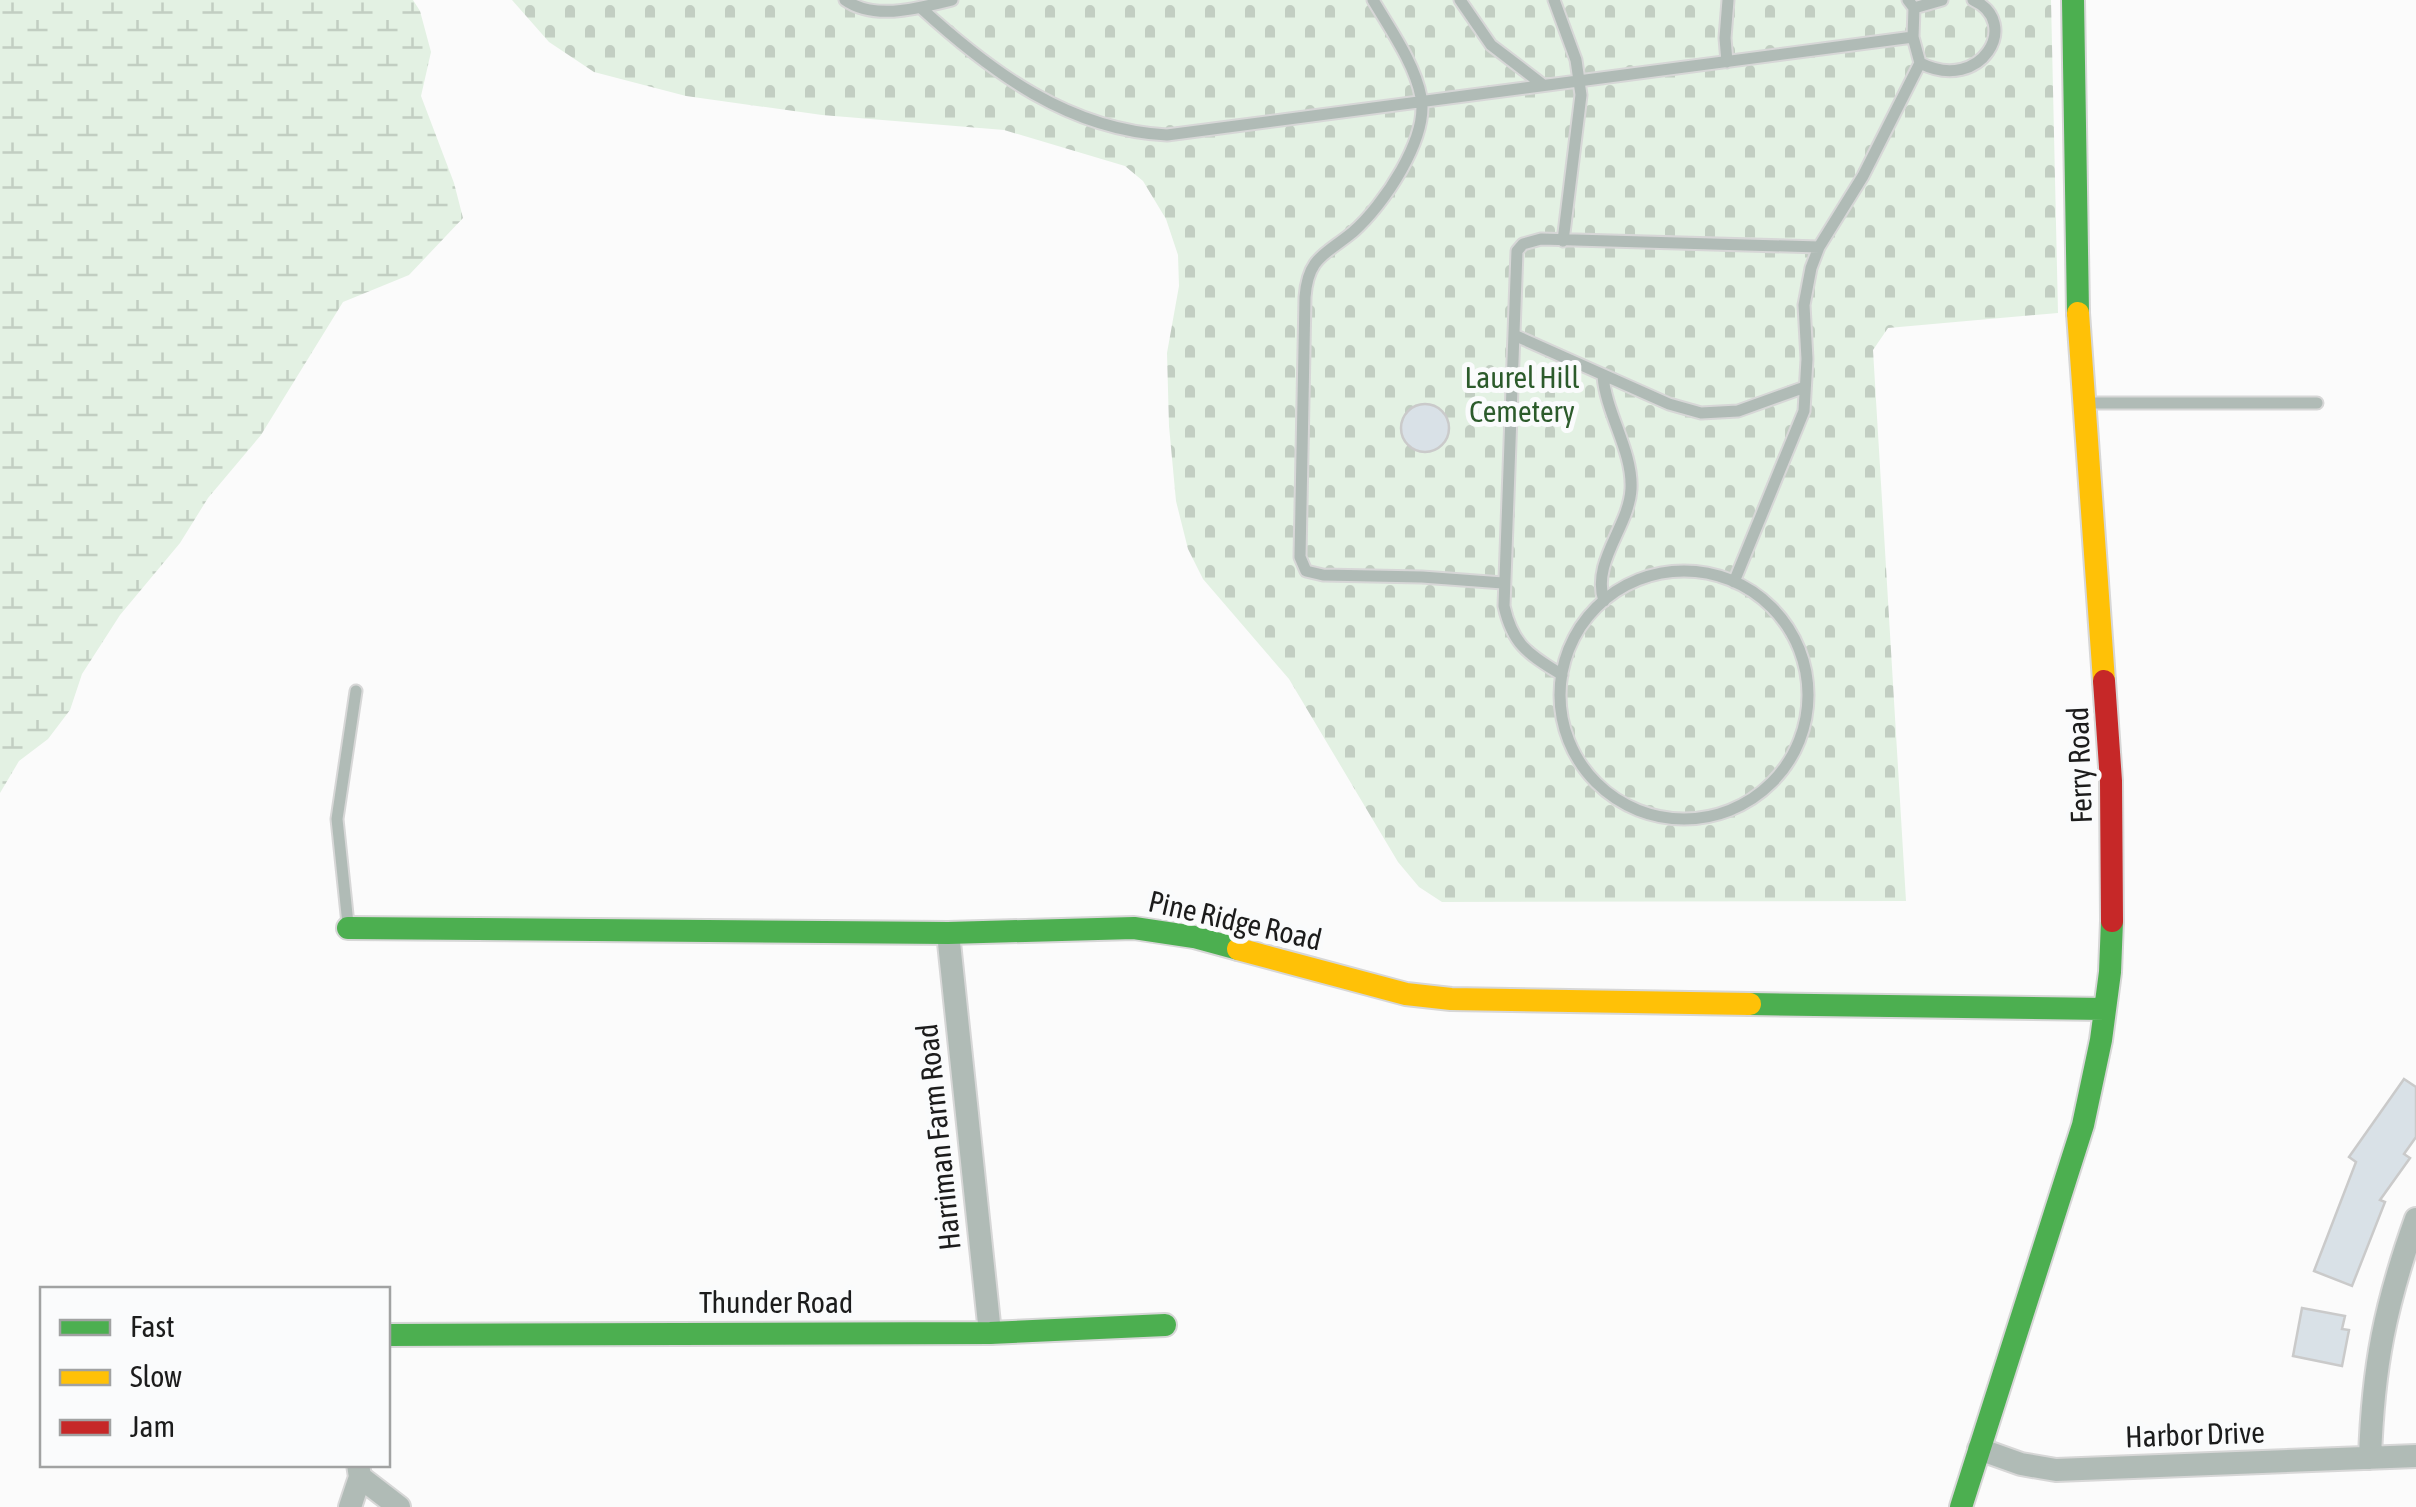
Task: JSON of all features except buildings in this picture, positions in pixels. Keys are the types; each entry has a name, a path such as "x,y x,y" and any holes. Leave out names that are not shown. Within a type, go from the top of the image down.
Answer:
{"street":[{"name":"Ferry Road","path":"1961,1507 2083,1125 2106,1009 2113,908 2111,781 2082,403 2073,178 2072,0"},
{"name":"Pine Ridge Road","path":"348,928 948,934 1134,928 1194,937 1406,994 1451,999 2106,1009"},
{"name":"Harriman Farm Road","path":"948,934 990,1333"},
{"path":"2370,1458 2379,1343 2391,1288 2416,1219"},
{"name":"Thunder Road","path":"390,1335 990,1333 1165,1325"},
{"name":"Harbor Drive","path":"1980,1449 2021,1464 2056,1470 2416,1456"},
{"path":"350,1507 359,1471 399,1507"}],"lane":[{"path":"845,0 864,10 921,8 952,0"},
{"path":"1373,0 1407,62 1422,100 1413,144 1388,192 1354,231 1316,260 1309,271 1300,557 1306,571 1323,576 1502,583"},
{"path":"1460,0 1492,45 1542,84"},
{"path":"1554,0 1580,80 1580,119 1563,241"},
{"path":"1727,62 1724,38 1728,0"},
{"path":"1734,582 1798,429 1805,387 1804,305 1811,268 1920,62 1913,37 1911,4 1942,0"},
{"path":"1920,62 1932,69 1950,70 1980,63 1993,38 1992,20 1987,9 1972,0"},
{"path":"921,8 990,66 1037,98 1131,132 1178,135 1913,37"},
{"path":"1562,675 1531,656 1514,637 1506,616 1502,583 1517,251 1530,241 1819,247"},
{"path":"1514,334 1669,404 1716,414 1738,411 1805,387"},
{"path":"1603,376 1609,413 1627,461 1631,490 1600,580 1604,601"},
{"path":"2082,403 2317,403"},
{"path":"1700,572 1734,582 1756,594 1784,622 1803,657 1808,696 1802,736 1783,771 1754,798 1737,808 1698,819 1668,818 1639,811 1605,791 1579,761 1560,704 1562,675 1570,645 1604,601 1623,587 1660,573 1700,572"},
{"path":"348,928 337,820 356,691"}],"green space":[{"path":"0,0 413,0 420,11 431,52 421,96 463,218 409,275 343,302 261,435 120,615 82,674 70,710 48,739 19,761 0,793"},
{"name":"Laurel Hill Cemetery","path":"512,0 2051,0 2058,313 1888,328 1873,350 1906,901 1442,902 1419,887 1398,862 1289,679 1203,579 1188,549 1176,501 1169,426 1167,353 1179,286 1178,255 1166,219 1143,181 1125,166 1004,130 822,115 686,96 594,72 549,42"}],"traffic: fast":[{"path":"2073,0 2078,313"},
{"path":"1961,1507 2083,1125 2101,1040 2112,921"},
{"path":"348,928 948,933 1134,928 1194,937 1238,949"},
{"path":"1750,1004 2105,1009"},
{"path":"390,1335 990,1333 1165,1325"}],"traffic: slow":[{"path":"2078,313 2104,681"},
{"path":"1238,949 1406,994 1451,999 1750,1004"}],"traffic: jam":[{"path":"2104,681 2111,781 2112,921"}]}
